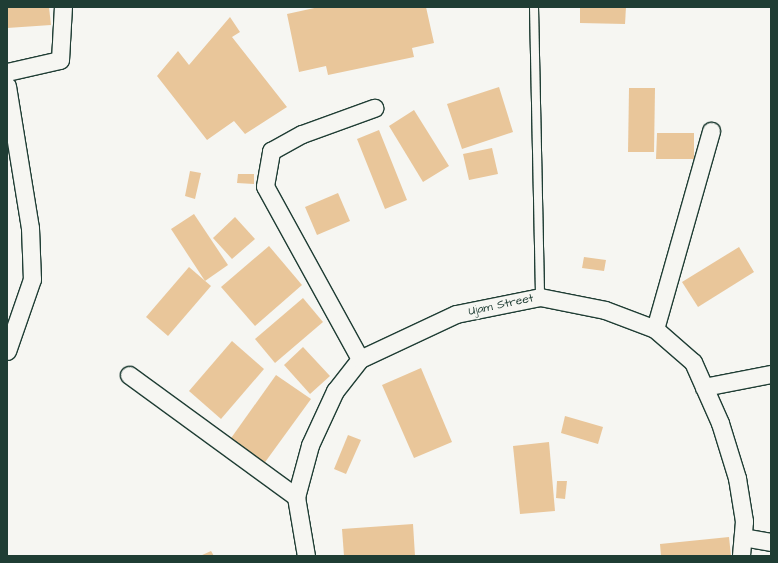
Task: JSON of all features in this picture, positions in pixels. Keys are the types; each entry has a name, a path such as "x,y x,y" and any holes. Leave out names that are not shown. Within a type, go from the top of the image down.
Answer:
{"street":[{"path":"7,72 60,60 62,7"},
{"path":"7,86 30,228 32,279 7,351"},
{"path":"360,359 265,186 271,151 302,134 374,108"},
{"path":"655,329 711,131"},
{"name":"Ujam Street","path":"306,556 296,497 310,445 335,391 360,359 456,314 540,297 605,310 655,329 693,362 704,387 736,478 744,521 740,556"},
{"path":"704,387 771,374"},
{"path":"129,375 296,497"},
{"path":"743,537 771,542"}],"lane":[{"path":"534,7 540,297"}],"building":[{"path":"7,7 49,7 51,25 7,28"},
{"path":"319,7 426,7 434,43 412,48 414,57 328,75 326,66 299,72 287,14"},
{"path":"580,7 626,7 625,24 580,23"},
{"path":"230,17 240,32 232,37 287,107 245,134 234,121 207,140 157,76 178,51 189,65"},
{"path":"499,87 513,132 462,149 447,104"},
{"path":"629,88 655,88 654,152 628,152"},
{"path":"414,110 449,166 423,182 389,126"},
{"path":"379,130 407,200 385,209 357,139"},
{"path":"657,133 694,133 694,159 656,159"},
{"path":"492,148 498,174 469,180 463,154"},
{"path":"190,171 201,173 195,199 185,196"},
{"path":"238,174 254,174 254,184 237,183"},
{"path":"338,193 350,221 317,235 305,207"},
{"path":"194,214 228,265 205,281 171,229"},
{"path":"235,217 255,239 232,259 213,238"},
{"path":"269,246 302,285 255,326 221,287"},
{"path":"739,247 754,272 698,307 682,282"},
{"path":"584,257 606,260 604,271 582,268"},
{"path":"189,267 211,286 168,336 146,317"},
{"path":"303,298 323,322 275,363 255,339"},
{"path":"232,341 264,369 221,419 189,391"},
{"path":"303,347 330,376 310,394 284,365"},
{"path":"421,368 452,442 414,458 382,385"},
{"path":"276,375 311,399 263,465 229,441"},
{"path":"565,416 603,427 598,444 561,433"},
{"path":"348,435 361,440 346,474 334,469"},
{"path":"549,442 555,511 520,514 513,446"},
{"path":"557,481 567,481 565,499 556,498"},
{"path":"413,524 415,556 344,556 342,529"},
{"path":"729,537 731,556 661,556 660,544"},
{"path":"211,551 214,556 200,556"}]}
